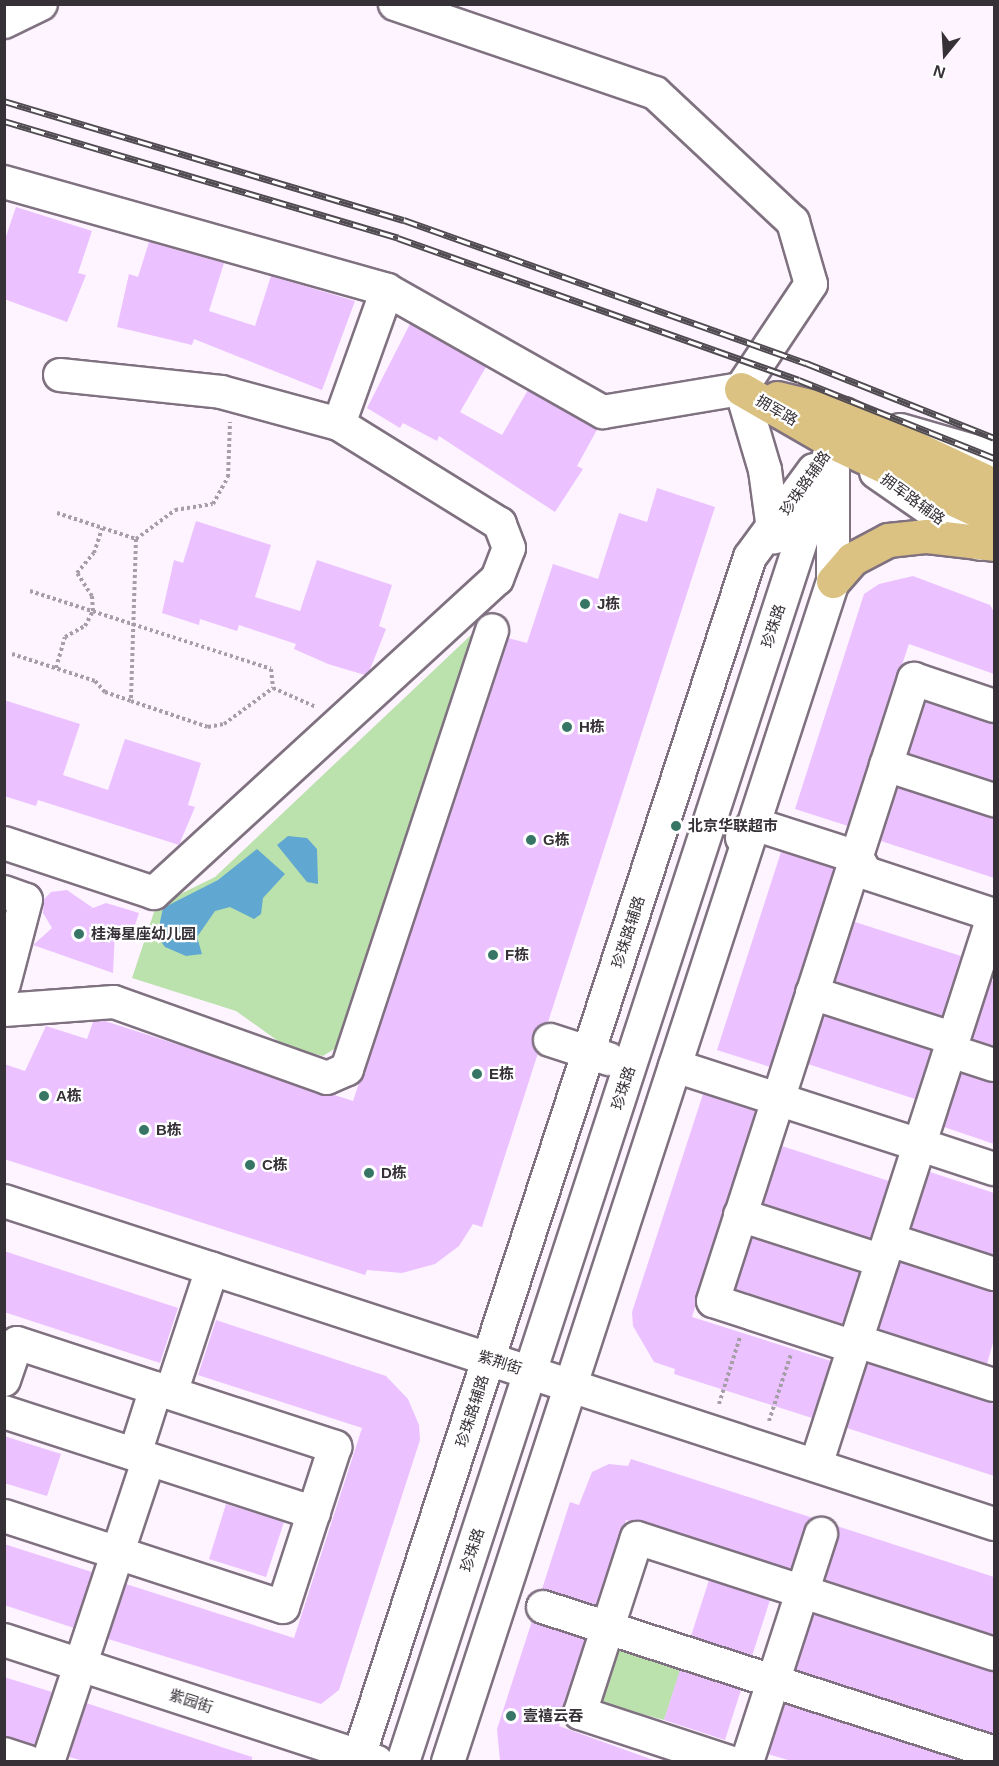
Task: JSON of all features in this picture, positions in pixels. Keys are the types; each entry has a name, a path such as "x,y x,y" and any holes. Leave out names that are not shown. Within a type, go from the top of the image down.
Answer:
{"main road":[{"name":"拥军路","path":"741,389 838,428 994,485"},
{"name":"拥军路","path":"838,428 994,518"},
{"path":"833,581 852,559 888,540 986,545"}],"street":[{"path":"4,22 41,4"},
{"path":"4,182 387,290 603,412 741,389 811,284 793,222 656,93 395,4"},
{"path":"339,424 387,290"},
{"path":"4,843 154,893 497,579 509,548 500,525 339,424 221,392 60,375"},
{"path":"741,389 765,470 774,528 773,626"},
{"path":"838,428 994,457"},
{"name":"珍珠路辅路","path":"365,1760 489,1359 750,557 774,528 838,428"},
{"name":"珍珠路辅路","path":"448,1761 833,581 838,428"},
{"name":"拥军路辅路","path":"838,428 986,545"},
{"name":"珍珠路","path":"403,1761 838,428"},
{"path":"4,1010 114,1002 327,1078 346,1069 492,630"},
{"path":"994,706 914,680 712,1301 799,1329 994,1385"},
{"path":"886,765 994,800"},
{"path":"680,913 754,824 857,857 866,873 994,914 972,1053 926,1147 860,1345 816,1465"},
{"path":"4,892 26,900 4,984"},
{"path":"812,993 972,1053"},
{"path":"550,1040 630,1065"},
{"path":"675,1066 994,1169"},
{"name":"紫荆街","path":"4,1201 994,1524"},
{"path":"740,1215 890,1252 994,1274"},
{"path":"48,1761 118,1553 142,1457 164,1391 212,1269"},
{"path":"4,1380 17,1343 335,1447 283,1606 4,1516"},
{"path":"4,1412 314,1513"},
{"path":"747,1761 821,1534"},
{"path":"729,1761 580,1713 637,1538 994,1654"},
{"path":"543,1607 994,1753"},
{"name":"紫园街","path":"4,1640 365,1760"},
{"path":"4,1754 28,1761"}],"path":[{"path":"136,539 176,510 213,504 228,477 231,425 221,392"},
{"path":"57,513 136,539"},
{"path":"56,668 65,637 85,626 93,611 92,596 77,573 94,553 102,528"},
{"path":"131,701 136,539"},
{"path":"30,591 271,669 273,688"},
{"path":"12,654 56,668 131,701 208,727 224,724 273,688"},
{"path":"273,688 309,700 335,727"},
{"path":"710,1431 748,1313"},
{"path":"761,1447 799,1329"}],"green space":[{"path":"471,635 475,657 342,1044 323,1056 285,1046 236,1011 132,978 156,906 215,877"},
{"path":"617,1648 681,1669 664,1720 599,1702"}],"water":[{"path":"288,836 307,838 317,849 318,884 307,882 277,845"},
{"path":"257,849 285,874 263,898 261,914 254,919 230,907 215,911 197,937 202,954 186,956 165,947 157,936 163,908 218,880"}],"building":[{"path":"16,207 92,231 78,273 86,275 67,322 4,299 4,242"},
{"path":"149,242 224,263 209,311 255,326 271,276 355,301 322,390 194,339 192,345 117,327 129,274 138,277"},
{"path":"410,324 486,367 460,412 502,435 528,390 598,428 577,466 583,469 555,512 439,436 437,441 403,423 400,428 367,408"},
{"path":"657,488 715,507 548,1022 533,1035 538,1053 482,1227 473,1224 459,1246 435,1264 402,1273 367,1270 365,1275 4,1159 4,1064 25,1071 46,1026 87,1039 93,1022 105,1021 353,1101 508,638 527,643 553,564 598,579 619,513 647,522"},
{"path":"196,521 271,545 255,597 300,611 317,560 392,585 379,626 386,629 369,672 365,675 328,664 294,649 296,644 239,625 237,631 200,619 199,625 162,613 174,560 183,563"},
{"path":"913,576 990,605 994,612 994,674 909,644 848,826 795,809 864,594 879,584"},
{"path":"4,700 80,724 63,775 108,790 125,739 201,763 188,805 195,807 179,845 38,800 36,806 4,796"},
{"path":"926,702 994,724 994,781 909,753"},
{"path":"898,788 994,818 994,878 881,841"},
{"path":"781,852 834,868 770,1067 717,1050"},
{"name":"桂海星座幼儿园","path":"67,890 93,908 106,903 139,913 131,937 115,932 113,973 33,945 52,928 43,913 44,899 51,892"},
{"path":"855,922 961,956 942,1016 835,982"},
{"path":"991,980 994,981 994,1046 972,1039"},
{"path":"824,1016 931,1050 915,1099 808,1064"},
{"path":"961,1073 994,1083 994,1144 944,1127"},
{"path":"703,1094 755,1111 692,1317 831,1361 812,1418 674,1374 675,1369 654,1362 633,1326 632,1312"},
{"path":"782,1146 889,1181 870,1238 763,1204"},
{"path":"930,1172 994,1193 994,1255 911,1228"},
{"path":"752,1238 859,1273 843,1324 736,1289"},
{"path":"4,1251 178,1308 160,1363 4,1312"},
{"path":"900,1262 994,1292 994,1339 987,1364 879,1329"},
{"path":"216,1320 386,1376 408,1399 419,1425 420,1440 339,1690 321,1704 108,1639 126,1584 294,1638 362,1428 198,1375"},
{"path":"868,1363 994,1404 994,1476 847,1428"},
{"path":"4,1436 61,1454 47,1496 4,1483"},
{"path":"631,1459 813,1518 804,1528 791,1569 626,1520 596,1605 542,1589 570,1502 579,1505 592,1472 609,1464 628,1466"},
{"path":"226,1504 284,1522 266,1577 209,1559"},
{"path":"837,1526 994,1577 994,1635 825,1580 838,1540"},
{"path":"4,1544 92,1572 74,1628 4,1605"},
{"path":"709,1580 770,1600 752,1656 691,1636"},
{"path":"814,1614 994,1672 994,1734 796,1670"},
{"path":"532,1621 585,1640 559,1726 656,1761 500,1761 497,1729"},
{"path":"680,1670 741,1690 725,1740 664,1720"},
{"path":"4,1677 52,1692 35,1745 4,1736"},
{"path":"86,1703 252,1757 252,1761 84,1761 69,1757"},
{"path":"785,1704 962,1761 791,1761 768,1754"}],"railway":[{"path":"4,101 404,220 806,363 994,438"},
{"path":"4,121 398,238 799,380 994,458"}],"place":[{"name":"J栋","path":"585,604"},
{"name":"H栋","path":"567,727"},
{"name":"北京华联超巿","path":"676,826"},
{"name":"G栋","path":"531,840"},
{"name":"桂海星座幼儿园","path":"79,934"},
{"name":"F栋","path":"493,955"},
{"name":"E栋","path":"477,1074"},
{"name":"A栋","path":"44,1096"},
{"name":"B栋","path":"144,1130"},
{"name":"C栋","path":"250,1165"},
{"name":"D栋","path":"369,1173"},
{"name":"壹禧云吞","path":"511,1716"}]}
